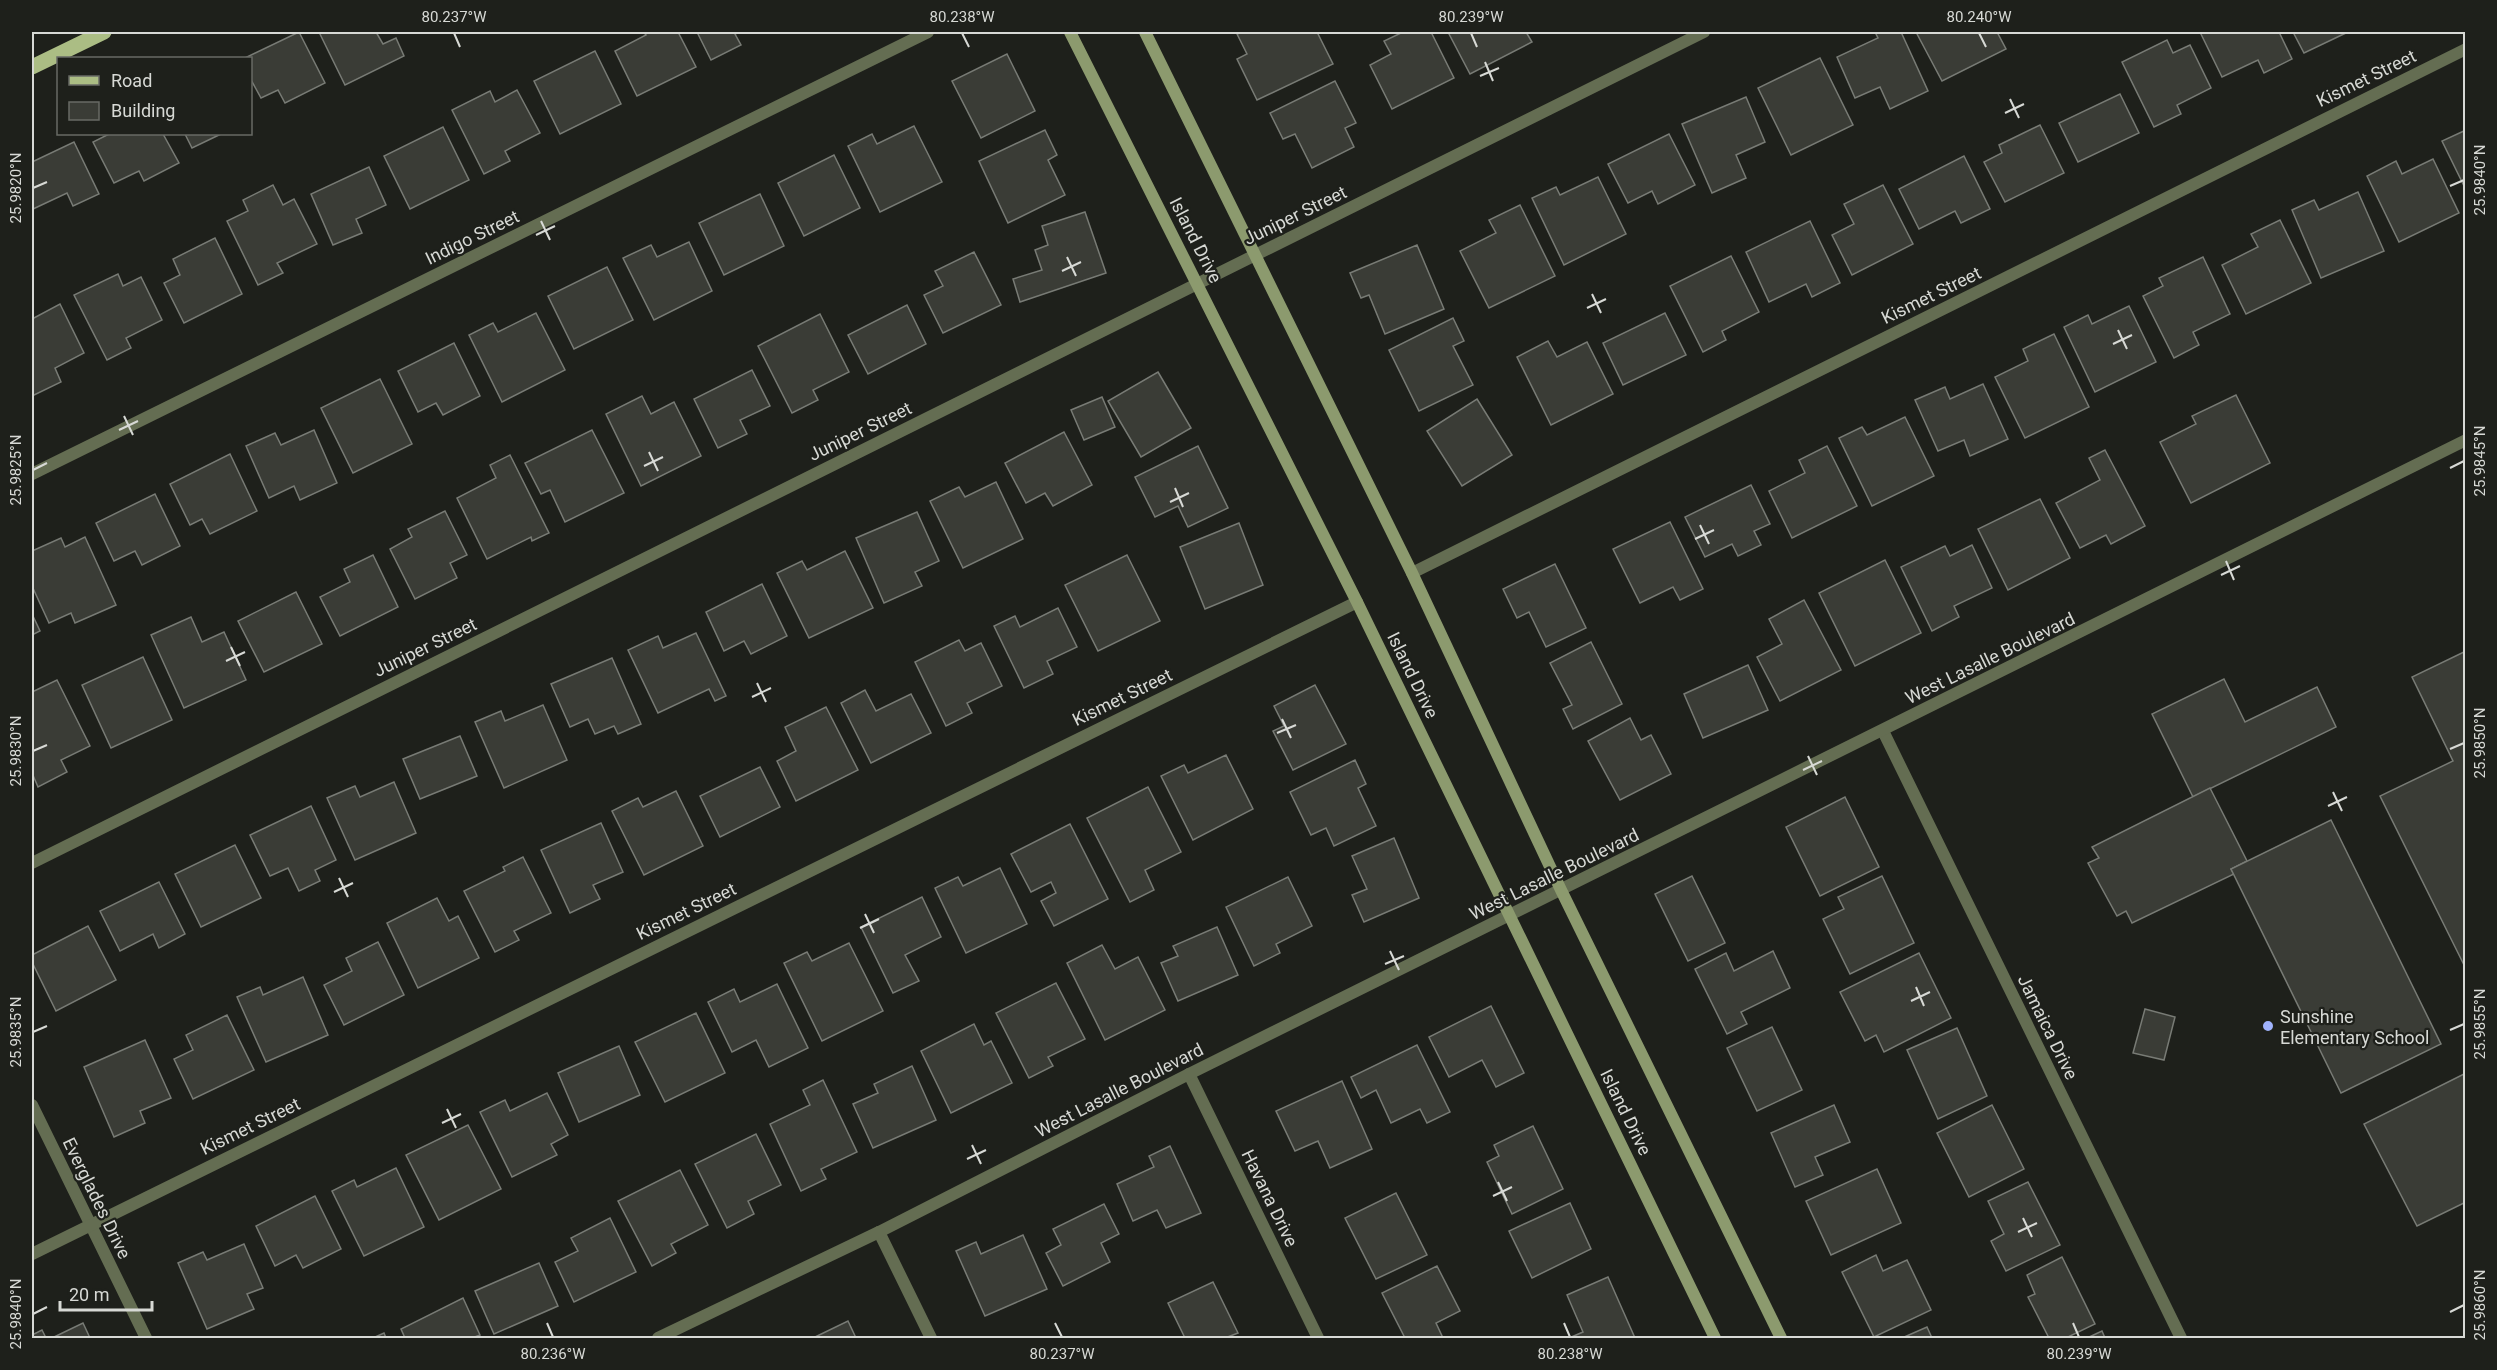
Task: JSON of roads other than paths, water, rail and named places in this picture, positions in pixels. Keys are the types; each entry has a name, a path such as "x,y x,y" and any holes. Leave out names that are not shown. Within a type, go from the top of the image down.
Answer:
{"main road":[{"path":"32,67 104,32"}],"street":[{"name":"Indigo Street","path":"32,474 928,32"},
{"name":"Island Drive","path":"1070,32 1357,602 1715,1338"},
{"path":"1145,32 1412,573 1561,890 1781,1338"},
{"name":"Juniper Street","path":"32,863 1704,32"},
{"name":"Kismet Street","path":"1412,573 2466,49"},
{"name":"West Lasalle Boulevard","path":"658,1338 879,1232 1189,1074 2466,440"},
{"name":"Kismet Street","path":"32,1254 1357,602"},
{"name":"Jamaica Drive","path":"1883,731 2181,1338"},
{"name":"Havana Drive","path":"1189,1074 1318,1338"},
{"name":"Everglades Drive","path":"32,1106 146,1338"},
{"path":"879,1232 931,1338"}],"place":[{"name":"Sunshine Elementary School","path":"2268,1026"}]}
